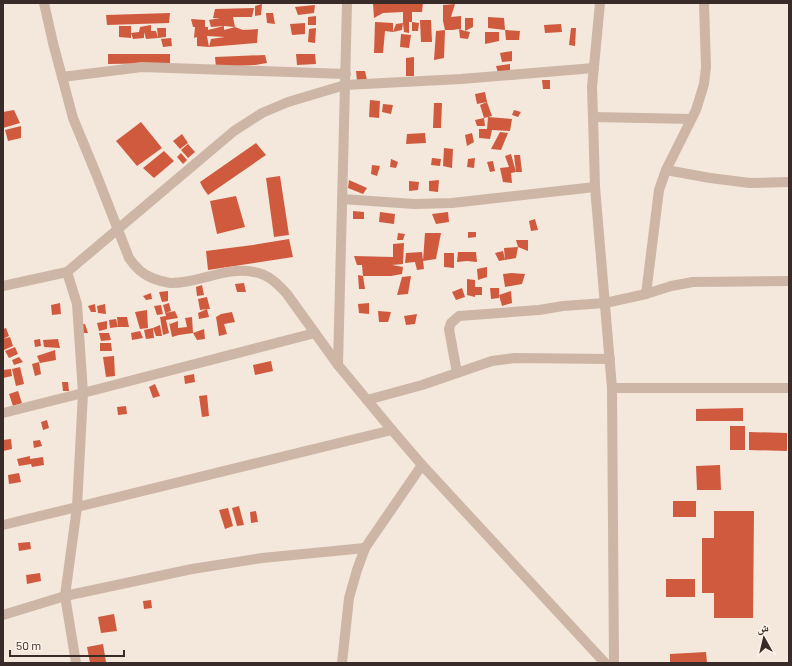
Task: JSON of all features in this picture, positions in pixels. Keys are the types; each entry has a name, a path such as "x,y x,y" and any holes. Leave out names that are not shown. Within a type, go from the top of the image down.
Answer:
{"street":[{"path":"44,3 73,118 129,258 133,264 149,277 168,283 178,283 243,270 268,276 278,284 287,294 338,365 422,465 605,663"},
{"path":"338,365 347,3"},
{"path":"600,3 592,87 595,187 612,388 614,663"},
{"path":"646,294 659,190 666,170 696,110 704,84 706,67 704,3"},
{"path":"62,77 142,67 346,74"},
{"path":"3,286 67,272 234,131 262,113 288,102 346,85 461,80 594,68"},
{"path":"593,117 691,119"},
{"path":"666,170 750,183 789,182"},
{"path":"342,199 414,204 452,204 595,187"},
{"path":"67,272 77,304 83,394 77,507 65,596 76,663"},
{"path":"457,373 449,329 451,323 459,316 605,303 646,294 671,286 693,282 789,281"},
{"path":"3,413 83,394 315,333"},
{"path":"367,400 422,385 492,361 515,358 610,360"},
{"path":"612,388 789,388"},
{"path":"3,525 392,430"},
{"path":"342,663 349,598 356,570 365,548 422,465"},
{"path":"3,615 65,596 200,567 262,558 365,548"}],"building":[{"path":"373,3 423,3 422,12 412,12 412,22 409,22 409,33 404,32 403,12 383,13 374,18"},
{"path":"262,4 261,15 255,16 255,6"},
{"path":"455,4 451,17 461,16 461,29 445,30 443,21 443,5"},
{"path":"315,5 314,13 298,15 295,7"},
{"path":"254,8 252,17 233,17 235,27 211,27 209,20 220,18 213,18 215,9"},
{"path":"170,13 169,23 107,25 106,15"},
{"path":"266,13 273,13 275,24 267,23"},
{"path":"316,16 316,25 308,25 308,17"},
{"path":"488,17 504,18 505,30 488,28"},
{"path":"465,18 473,18 473,27 465,31"},
{"path":"191,19 205,20 205,27 208,27 208,30 224,26 224,30 235,27 243,30 258,29 257,43 209,47 197,46 197,37 194,38 195,27 193,27","holes":["207,36 225,37 211,39 209,47"]},
{"path":"420,20 431,20 432,42 421,42"},
{"path":"375,22 393,23 393,32 385,31 383,53 374,53"},
{"path":"412,22 419,23 418,31 412,31"},
{"path":"305,23 305,34 292,35 290,24"},
{"path":"403,23 402,30 393,32 396,24"},
{"path":"561,24 562,32 545,33 544,25"},
{"path":"151,25 151,31 156,31 158,38 146,39 144,32 144,38 133,39 131,33 139,32 140,27"},
{"path":"119,26 131,26 131,38 119,37"},
{"path":"157,28 166,28 166,37 158,38"},
{"path":"316,28 315,43 308,42 309,29"},
{"path":"571,28 576,28 575,46 569,45"},
{"path":"459,29 470,32 468,39 460,38"},
{"path":"445,30 444,58 434,60 436,31"},
{"path":"505,30 520,31 519,40 506,40"},
{"path":"485,32 499,32 499,41 485,44"},
{"path":"401,34 411,35 409,48 400,47"},
{"path":"171,38 172,46 163,47 161,39"},
{"path":"512,51 512,61 502,62 500,53"},
{"path":"108,54 170,54 170,63 108,64"},
{"path":"296,54 315,54 316,64 297,65"},
{"path":"265,55 267,63 216,67 215,57"},
{"path":"414,57 414,76 406,76 406,58"},
{"path":"510,64 510,73 498,73 496,66"},
{"path":"356,71 365,71 367,80 357,81"},
{"path":"542,80 550,80 550,89 543,89"},
{"path":"485,92 487,102 477,104 475,94"},
{"path":"370,100 380,101 379,118 369,117"},
{"path":"487,102 492,116 484,118 480,105"},
{"path":"434,103 442,103 441,128 433,128"},
{"path":"383,104 393,105 391,114 382,112"},
{"path":"14,110 20,123 3,128 3,112"},
{"path":"514,110 521,112 518,117 512,115"},
{"path":"488,117 512,119 510,131 492,130 490,139 479,138 479,129 487,129"},
{"path":"484,118 485,126 477,126 475,120"},
{"path":"141,122 162,148 137,166 116,141"},
{"path":"21,126 21,138 8,141 5,130"},
{"path":"500,132 508,133 501,150 491,149"},
{"path":"425,133 426,143 406,144 407,134"},
{"path":"472,133 474,142 467,146 465,135"},
{"path":"182,134 188,143 180,149 173,141"},
{"path":"256,143 266,155 208,195 200,182"},
{"path":"188,144 195,152 188,158 181,150"},
{"path":"444,148 453,149 452,168 443,166"},
{"path":"164,151 174,161 154,178 143,168"},
{"path":"181,153 187,160 183,164 177,157"},
{"path":"511,154 516,172 511,173 512,183 503,182 500,168 509,167 505,156"},
{"path":"514,155 520,155 522,172 516,172"},
{"path":"432,158 441,159 440,166 431,165"},
{"path":"475,158 474,168 467,167 468,159"},
{"path":"391,159 398,162 396,168 390,167"},
{"path":"493,161 495,171 490,172 487,162"},
{"path":"372,165 380,166 377,176 371,174"},
{"path":"280,176 289,235 274,237 266,178"},
{"path":"349,180 367,188 363,194 348,188"},
{"path":"439,180 438,192 429,191 429,181"},
{"path":"409,181 419,182 418,190 409,191"},
{"path":"236,196 245,227 217,234 210,201"},
{"path":"353,211 364,212 364,219 353,219"},
{"path":"380,212 395,214 394,224 379,222"},
{"path":"448,212 449,222 436,224 432,214"},
{"path":"535,219 538,230 531,231 529,221"},
{"path":"468,232 476,232 476,237 468,238"},
{"path":"398,233 405,234 403,240 397,240"},
{"path":"425,233 441,233 436,259 423,261"},
{"path":"289,239 293,257 208,270 206,251"},
{"path":"516,240 528,240 528,251 518,247"},
{"path":"404,243 403,264 392,265 403,267 402,274 391,276 363,276 362,265 357,265 354,256 393,257 393,244"},
{"path":"518,247 516,258 505,260 504,248"},
{"path":"503,251 505,260 499,261 495,253"},
{"path":"422,252 424,269 417,270 415,262 405,263 406,253"},
{"path":"458,252 476,252 477,262 457,262"},
{"path":"444,253 454,253 454,268 444,267"},
{"path":"487,267 487,277 478,280 477,269"},
{"path":"503,274 525,274 522,284 505,287"},
{"path":"358,275 363,276 365,289 359,289"},
{"path":"411,276 408,294 397,295 402,277"},
{"path":"467,279 475,280 475,287 482,287 482,295 475,295 475,297 467,295"},
{"path":"244,283 246,292 237,292 235,284"},
{"path":"202,285 204,295 197,296 196,287"},
{"path":"462,288 465,297 456,300 452,292"},
{"path":"490,288 499,288 499,298 491,299"},
{"path":"168,291 168,301 162,302 159,292"},
{"path":"511,291 512,303 502,306 499,295"},
{"path":"151,293 152,299 146,300 143,296"},
{"path":"207,297 210,309 200,310 198,299"},
{"path":"60,303 61,314 52,315 51,305"},
{"path":"169,303 171,311 165,313 163,305"},
{"path":"369,303 369,314 359,313 358,304"},
{"path":"95,304 96,312 91,312 88,306"},
{"path":"105,304 106,314 98,313 97,306"},
{"path":"161,305 163,314 157,315 154,306"},
{"path":"207,309 209,317 199,319 198,313"},
{"path":"147,310 148,328 140,329 135,312"},
{"path":"175,311 178,318 166,320 169,333 163,335 160,317 166,316 165,313"},
{"path":"378,311 391,312 388,322 379,322"},
{"path":"232,312 235,322 224,324 227,334 219,336 216,317 221,314"},
{"path":"417,314 415,324 406,325 404,316"},
{"path":"117,317 127,317 129,327 118,327"},
{"path":"192,317 193,333 172,337 169,322 170,324 178,321 178,328 187,327 185,318"},
{"path":"116,319 118,327 110,328 109,320"},
{"path":"107,321 107,329 99,331 97,323"},
{"path":"85,324 88,333 79,333 78,325"},
{"path":"160,325 162,336 156,336 153,328"},
{"path":"6,328 9,336 3,339 3,329"},
{"path":"153,328 154,338 146,339 144,330"},
{"path":"204,329 205,339 197,340 193,333"},
{"path":"140,331 143,338 132,340 131,333"},
{"path":"99,333 109,333 111,340 101,341"},
{"path":"10,337 13,346 4,350 3,339"},
{"path":"40,339 41,346 35,347 34,340"},
{"path":"58,339 60,348 44,347 43,340"},
{"path":"100,343 111,343 112,351 100,351"},
{"path":"15,347 18,354 9,358 5,351"},
{"path":"55,350 56,360 40,363 37,356"},
{"path":"114,356 115,376 106,377 103,357"},
{"path":"19,357 23,362 14,365 12,360"},
{"path":"271,361 273,371 255,375 253,365"},
{"path":"39,362 41,374 35,376 32,364"},
{"path":"20,367 24,384 16,386 12,369"},
{"path":"11,369 12,376 3,378 3,370"},
{"path":"194,374 195,382 185,384 184,376"},
{"path":"62,382 68,382 69,391 63,391"},
{"path":"155,384 160,396 153,398 149,387"},
{"path":"18,391 22,403 13,406 9,394"},
{"path":"207,395 209,416 202,417 199,396"},
{"path":"126,406 127,414 118,415 117,407"},
{"path":"743,408 743,421 696,421 696,409"},
{"path":"47,420 49,428 43,430 41,422"},
{"path":"730,426 745,426 745,450 730,450"},
{"path":"749,432 787,433 787,451 749,450"},
{"path":"11,439 12,449 3,451 3,440"},
{"path":"40,440 42,446 34,448 33,441"},
{"path":"30,456 30,459 43,457 44,465 32,467 31,464 19,466 17,459"},
{"path":"720,465 721,490 697,490 696,466"},
{"path":"19,473 21,482 9,484 8,475"},
{"path":"673,501 696,501 696,517 673,517"},
{"path":"239,506 244,525 237,526 232,508"},
{"path":"228,508 233,526 225,529 219,510"},
{"path":"256,511 258,522 251,523 250,512"},
{"path":"714,511 754,511 753,618 714,618 714,593 702,593 702,538 714,538"},
{"path":"30,542 31,549 19,551 18,543"},
{"path":"40,573 41,581 27,584 26,575"},
{"path":"666,579 695,579 695,597 666,597"},
{"path":"151,600 152,608 144,609 143,601"},
{"path":"114,614 117,631 101,633 98,617"},
{"path":"103,644 106,662 90,663 87,647"},
{"path":"706,652 707,663 670,663 670,654"}]}
